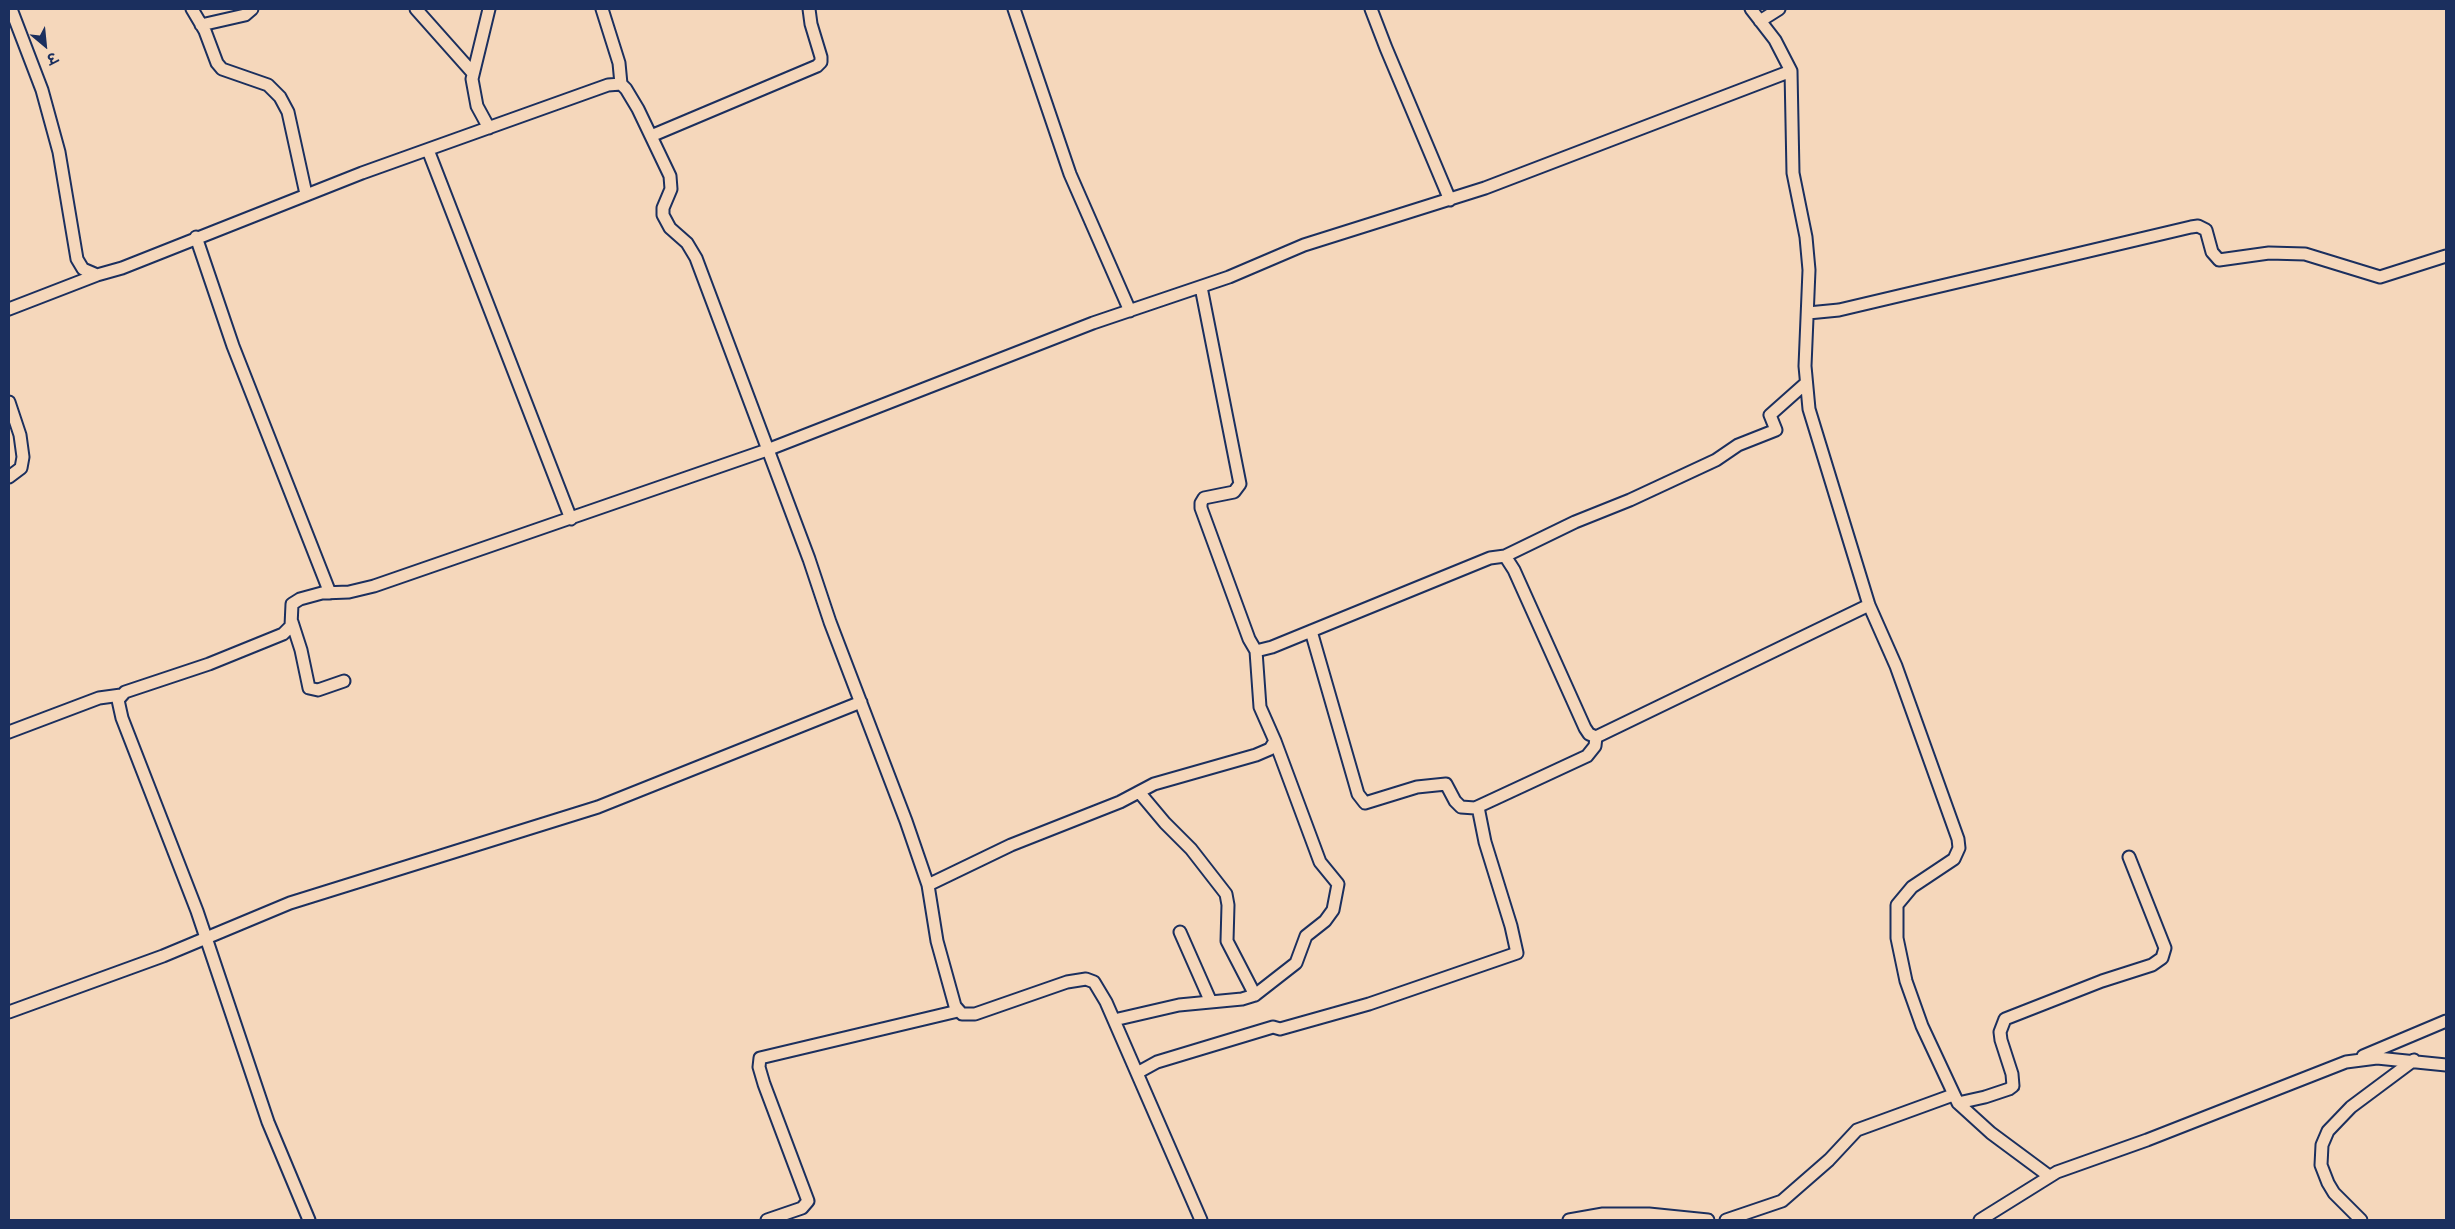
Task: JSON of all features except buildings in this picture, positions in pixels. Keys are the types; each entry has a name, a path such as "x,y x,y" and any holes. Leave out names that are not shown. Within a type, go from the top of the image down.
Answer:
{"street":[{"path":"10,9 42,90 59,152 78,259 83,269 97,275"},
{"path":"192,9 202,25 217,63 222,69 268,85 280,97 288,112 306,194"},
{"path":"202,25 245,15 252,9"},
{"path":"416,9 472,72"},
{"path":"489,9 472,72 472,89 477,106 489,128"},
{"path":"602,9 619,62 621,84 632,98 672,183 663,208 663,215 670,228 687,243 696,258 809,559 830,622 928,885 937,941 952,999 958,1011 966,1015 975,1014 1067,982 1086,979 1094,982 1114,1020 1201,1220"},
{"path":"651,136 817,66 821,62 821,57 811,24 809,9"},
{"path":"1014,9 1070,174 1130,311"},
{"path":"1372,9 1386,48 1450,200"},
{"path":"1751,9 1775,40 1791,71 1793,173 1807,246 1809,270 1806,383 1814,424 1869,606 1896,666 1958,839 1958,853 1954,859 1912,888 1901,898 1895,912 1897,938 1906,982 1922,1026 1956,1099 1991,1133 2049,1176"},
{"path":"1760,21 1779,9"},
{"path":"344,681 318,690 309,688 301,650 292,622 292,604 295,601 316,594 349,592 374,586 767,450 1045,341 1256,267 1304,245 1450,200 1791,71"},
{"path":"9,309 97,275 122,268 306,194 608,85 621,84"},
{"path":"428,150 571,519"},
{"path":"1808,313 1839,310 2192,226 2198,226 2206,230 2212,252 2219,260 2269,253 2305,254 2380,277 2446,256"},
{"path":"196,237 231,340 312,552 330,593"},
{"path":"1114,1020 1132,1014 1210,1000 1242,998 1255,995 1296,963 1306,936 1330,916 1338,891 1335,880 1320,862 1275,741 1260,707 1256,651 1248,639 1202,508 1201,503 1204,498 1234,492 1240,484 1201,287"},
{"path":"1256,651 1272,647 1490,558 1505,556 1560,528 1630,500 1716,460 1738,446 1776,430 1770,415 1806,383"},
{"path":"9,402 20,436 23,457 21,468 9,477"},
{"path":"1505,556 1514,570 1585,728 1589,734 1596,737 1869,606"},
{"path":"9,732 99,698 122,695 130,689 209,664 276,638 287,630 292,622"},
{"path":"1311,631 1361,801 1369,803 1417,787 1446,784 1455,801 1461,807 1478,807 1587,756 1595,746 1596,737"},
{"path":"122,695 118,705 122,718 206,937 266,1117 310,1220"},
{"path":"9,1012 163,956 290,904 517,831 578,814 861,702"},
{"path":"928,885 1011,845 1109,807 1160,782 1256,755 1270,749 1275,741"},
{"path":"1139,792 1165,823 1191,849 1226,894 1228,905 1227,941 1255,995"},
{"path":"1137,1073 1156,1062 1274,1027 1280,1030 1369,1004 1517,953 1511,926 1485,842 1478,807"},
{"path":"1726,1220 1782,1201 1829,1160 1857,1130 1956,1099 1984,1098 2010,1090 2013,1086 2012,1074 2000,1032 2005,1018 2102,981 2152,965 2162,958 2165,948 2129,857"},
{"path":"1180,932 1210,1000"},
{"path":"767,1220 802,1208 808,1200 764,1084 759,1067 760,1058 958,1011"},
{"path":"1980,1220 2049,1176 2355,1059 2446,1021"},
{"path":"2355,1059 2414,1060 2446,1065"},
{"path":"2361,1220 2334,1193 2328,1183 2321,1165 2322,1145 2328,1131 2350,1107 2414,1060"},
{"path":"1569,1220 1603,1214 1649,1214 1708,1220"}]}
